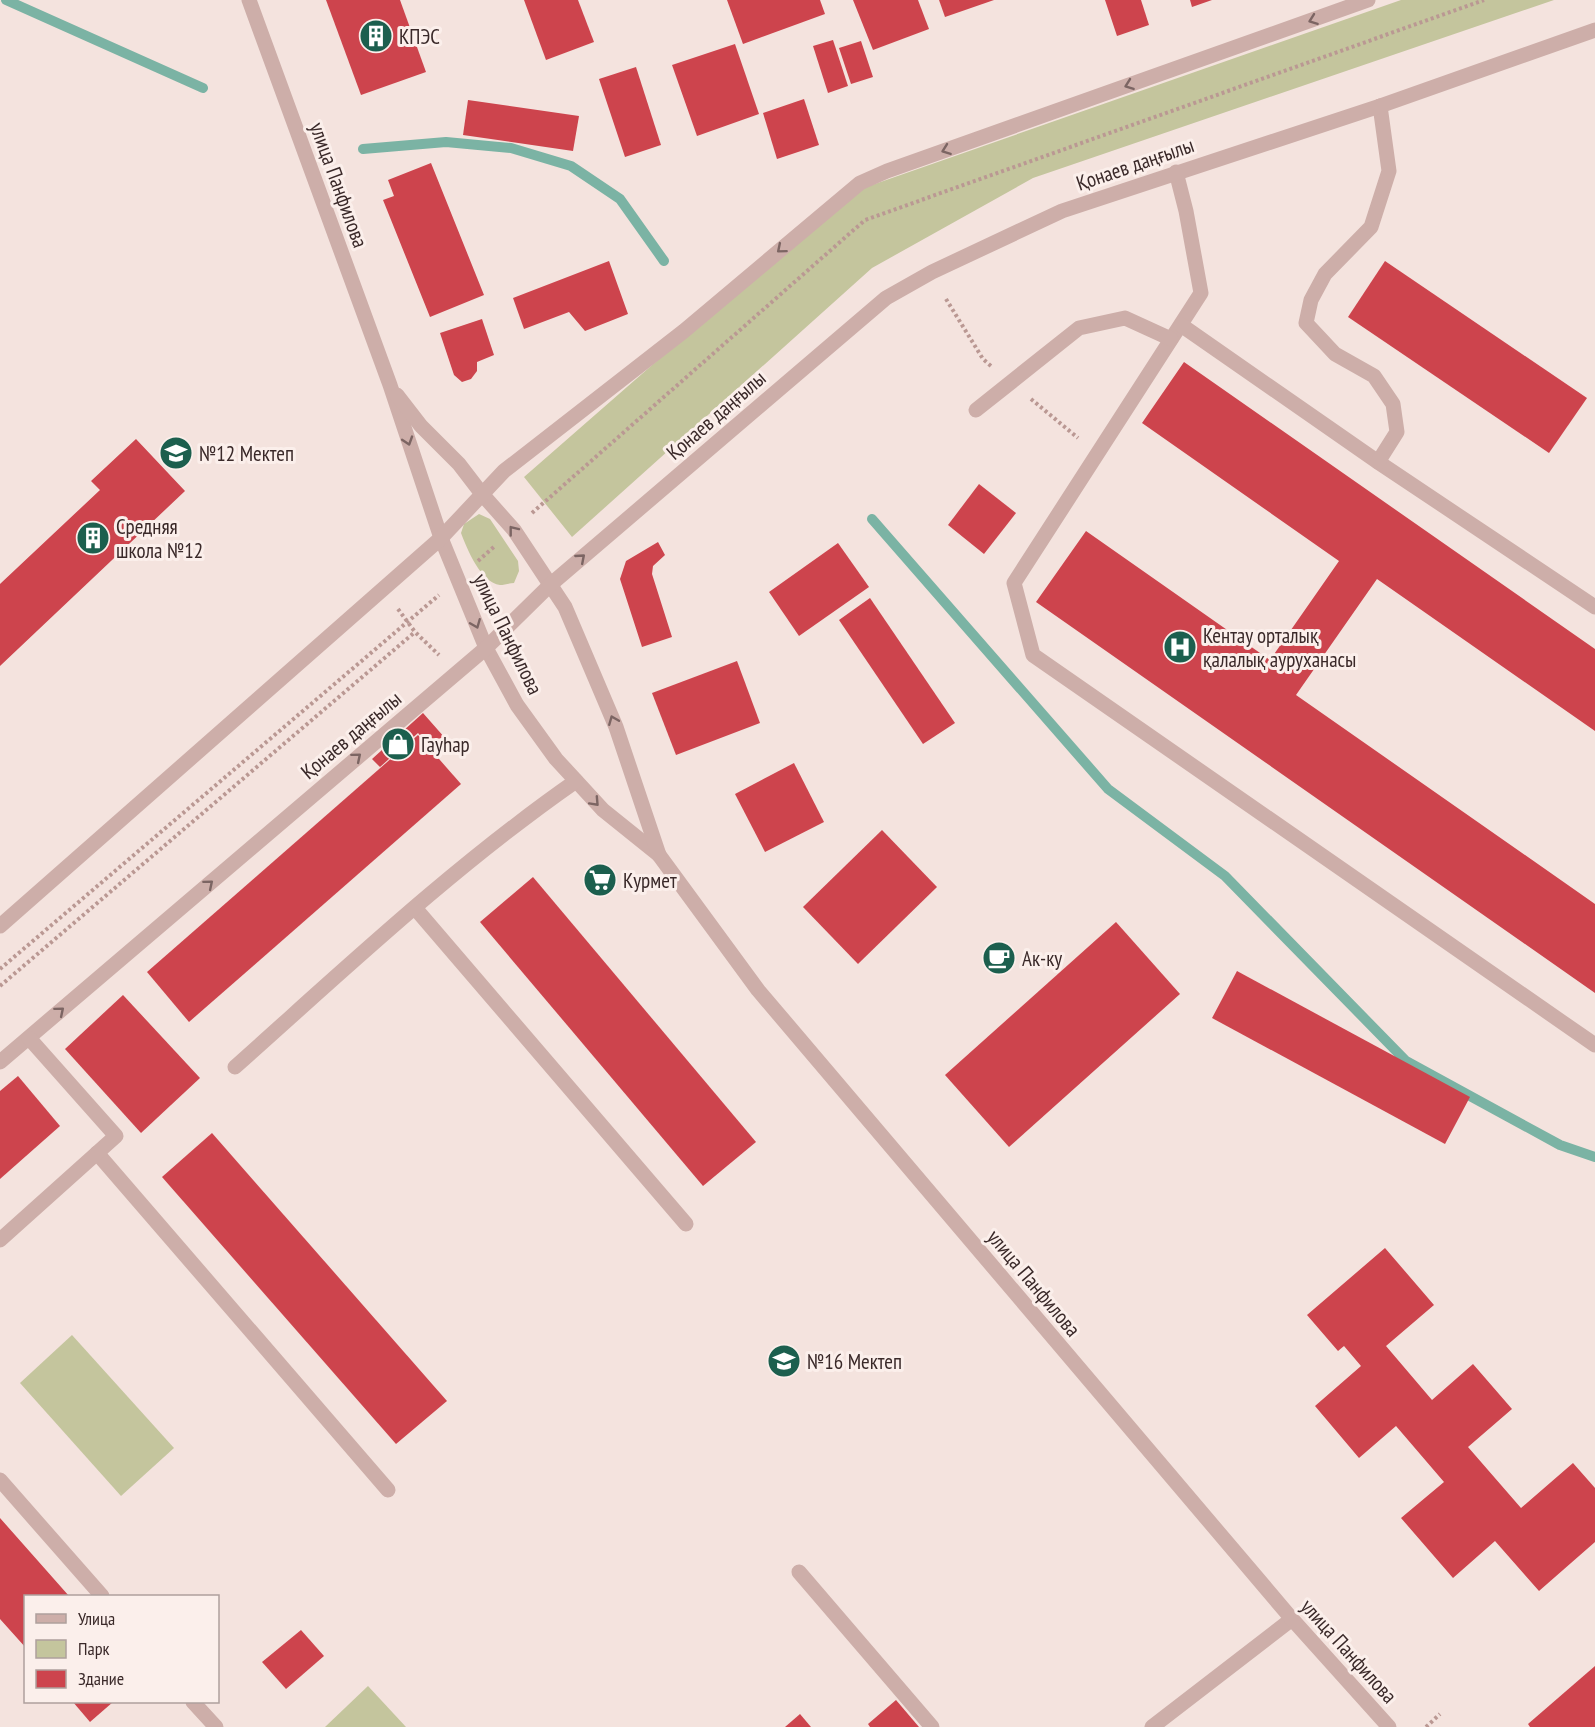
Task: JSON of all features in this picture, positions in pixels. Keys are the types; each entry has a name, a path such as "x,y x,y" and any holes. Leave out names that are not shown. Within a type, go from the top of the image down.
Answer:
{"street":[{"name":"улица Панфилова","path":"249,0 390,385 441,538 486,648 517,705 556,759 603,810 659,855 758,990 1292,1619 1389,1727"},
{"path":"0,926 441,538 504,471 684,331 860,183 887,171 1368,0"},
{"name":"Қонаев даңғылы","path":"0,1062 486,648 550,585 886,298 932,272 1062,211 1380,106 1595,30"},
{"path":"1378,462 1397,432 1393,404 1374,376 1335,354 1306,323 1311,300 1325,274 1371,227 1389,171 1380,106"},
{"path":"1176,172 1186,211 1201,293 1014,584 1033,655 1595,1045"},
{"path":"976,410 1079,328 1125,318 1171,339"},
{"path":"1181,325 1378,462 1595,607"},
{"name":"улица Панфилова","path":"390,385 421,426 459,464 514,530 566,607 616,727 659,855"},
{"path":"235,1067 415,908 533,811 576,781"},
{"path":"415,908 686,1224"},
{"path":"0,1240 116,1136 29,1038"},
{"path":"97,1154 388,1490"},
{"path":"0,1480 101,1595"},
{"path":"798,1572 932,1727"},
{"path":"1159,1725 1292,1619"},
{"path":"195,1703 216,1727"}],"path":[{"path":"384,589 414,632 457,672"},
{"path":"0,969 407,622"},
{"path":"0,986 414,632"},
{"path":"1426,1727 1440,1714"}],"green space":[{"path":"1401,0 1554,0 1033,178 872,268 572,537 524,477 849,193"},
{"path":"479,514 490,519 518,561 519,571 514,583 500,585 493,583 481,572 471,556 461,533 464,524"},
{"path":"72,1335 174,1448 121,1496 20,1383"},
{"path":"368,1686 406,1727 325,1727"}],"building":[{"name":"КПЭС","path":"326,0 400,0 426,72 361,95"},
{"path":"524,0 578,0 594,42 546,60"},
{"path":"727,0 820,0 825,14 743,44"},
{"path":"853,0 918,0 929,29 873,50"},
{"path":"939,0 994,0 945,17"},
{"path":"1105,0 1141,0 1149,25 1117,36"},
{"path":"1190,0 1212,0 1192,7"},
{"path":"833,40 848,86 828,93 813,46"},
{"path":"861,41 873,77 851,84 839,48"},
{"path":"735,44 759,114 697,136 672,65"},
{"path":"636,67 661,145 625,157 599,79"},
{"path":"804,99 819,145 777,159 763,113"},
{"path":"468,100 579,116 573,151 463,135"},
{"path":"431,163 484,295 430,317 383,200 394,196 388,180"},
{"path":"609,261 628,314 585,331 569,312 524,329 513,298"},
{"path":"1385,261 1587,398 1549,453 1348,317"},
{"path":"482,319 494,355 477,362 477,371 471,379 462,382 454,375 440,333"},
{"path":"1184,362 1595,649 1595,731 1377,579 1296,695 1595,904 1595,993 1036,602 1086,531 1270,660 1339,561 1142,423"},
{"name":"Средняя школа №12","path":"136,439 185,491 0,666 0,584 100,490 91,481"},
{"path":"979,484 1016,513 984,554 948,525"},
{"path":"658,542 665,555 653,566 652,574 672,637 642,647 620,579 626,561"},
{"path":"838,543 869,587 799,636 769,592"},
{"path":"870,598 955,723 923,744 839,620"},
{"path":"737,661 760,723 676,755 652,693"},
{"name":"Гауһар","path":"423,713 445,738 432,749 418,733 380,767 372,759"},
{"path":"418,735 461,784 189,1022 147,972"},
{"path":"794,763 824,822 765,852 735,794"},
{"path":"882,830 937,887 858,964 803,907"},
{"path":"533,877 756,1142 703,1186 480,922"},
{"path":"1116,922 1180,994 1009,1147 945,1075"},
{"path":"1237,971 1470,1097 1445,1144 1212,1018"},
{"path":"123,995 200,1078 141,1133 65,1049"},
{"path":"18,1076 60,1126 0,1179 0,1091"},
{"path":"212,1133 447,1401 396,1444 162,1177"},
{"path":"1385,1248 1434,1305 1386,1346 1432,1400 1473,1364 1512,1409 1468,1447 1521,1508 1573,1463 1595,1488 1595,1542 1539,1591 1495,1541 1453,1578 1401,1518 1444,1482 1396,1426 1359,1458 1315,1406 1361,1366 1344,1346 1338,1351 1307,1315"},
{"path":"0,1518 68,1595 24,1595 24,1646 0,1619"},
{"path":"301,1630 324,1656 286,1689 262,1662"},
{"path":"1595,1666 1595,1727 1530,1727 1528,1724"},
{"path":"896,1700 919,1727 870,1727 868,1724"},
{"path":"74,1703 112,1703 90,1722"},
{"path":"800,1714 811,1727 785,1727"}],"waterway":[{"path":"6,0 203,88"},
{"path":"363,149 446,142 511,148 571,166 620,199 664,261"},
{"path":"872,519 1108,789 1225,876 1406,1061 1560,1145 1595,1157"}],"place":[{"name":"КПЭС","path":"376,36"},
{"name":"№12 Мектеп","path":"176,453"},
{"name":"Средняя школа №12","path":"93,538"},
{"name":"Кентау орталық қалалық ауруханасы","path":"1180,647"},
{"name":"Гауһар","path":"398,744"},
{"name":"Курмет","path":"600,880"},
{"name":"Ак-ку","path":"999,958"},
{"name":"№16 Мектеп","path":"784,1361"}]}
